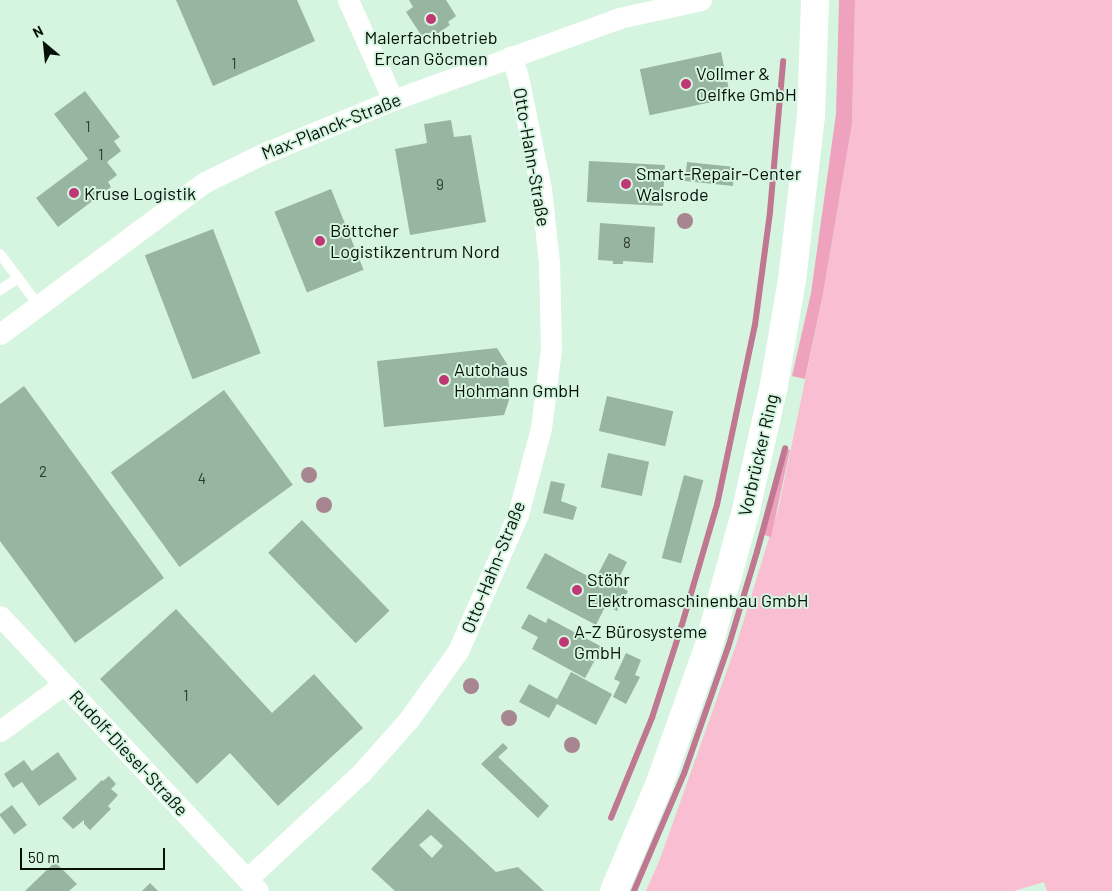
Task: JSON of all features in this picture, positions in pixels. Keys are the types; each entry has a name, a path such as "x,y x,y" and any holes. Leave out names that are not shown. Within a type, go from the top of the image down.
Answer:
{"main road":[{"name":"Vorbrücker Ring","path":"614,891 659,784 708,648 746,510 774,385 792,280 811,116 815,0"}],"street":[{"path":"348,0 393,100"},
{"name":"Max-Planck-Straße","path":"0,334 205,182 260,155 393,100 510,56 618,9 701,0"},
{"name":"Otto-Hahn-Straße","path":"252,885 362,772 409,719 458,651 518,514 541,428 551,349 549,262 541,189 518,77 510,56"},
{"name":"Rudolf-Diesel-Straße","path":"0,616 252,885"},
{"path":"0,731 64,684"}],"lane":[{"path":"0,254 38,305"},
{"path":"0,290 18,278"}],"shaded area":[{"path":"839,0 855,0 852,124 823,294 805,379 792,376 811,293 836,114"},
{"path":"855,0 1112,0 1112,891 1047,891 1044,882 1014,891 646,891 660,859 737,642 779,506 823,294 852,124"},
{"path":"786,449 790,450 771,537 764,535"}],"building":[{"path":"176,0 297,0 315,41 213,86"},
{"name":"Malerfachbetrieb Ercan Göcmen","path":"409,0 446,0 456,16 448,22 450,25 437,34 434,30 423,38 406,12 413,7"},
{"name":"Vollmer & Oelfke GmbH","path":"721,52 731,98 650,115 640,69"},
{"path":"85,91 120,137 114,141 121,151 107,162 117,175 108,182 111,187 58,227 36,198 88,159 54,114"},
{"path":"451,120 454,137 471,135 486,222 410,235 395,149 427,143 424,124"},
{"name":"Smart-Repair-Center Walsrode","path":"589,161 665,165 663,206 587,202"},
{"path":"687,162 735,167 733,186 685,181"},
{"name":"Böttcher Logistikzentrum Nord","path":"331,189 364,270 307,293 274,212"},
{"path":"600,223 655,227 653,263 623,261 623,264 613,264 613,261 598,260"},
{"path":"213,229 261,353 193,379 145,255"},
{"name":"Autohaus Hohmann GmbH","path":"497,348 507,364 510,397 504,415 384,427 377,361"},
{"path":"24,386 164,578 75,643 0,541 0,404"},
{"path":"224,390 293,485 180,567 111,472"},
{"path":"607,396 673,411 665,446 599,431"},
{"path":"608,453 649,462 642,496 601,487"},
{"path":"684,475 703,480 681,563 662,558"},
{"path":"551,481 565,484 561,501 577,507 573,520 543,513"},
{"path":"302,520 390,611 356,643 268,553"},
{"name":"Stöhr Elektromaschinenbau GmbH","path":"545,553 595,580 609,553 627,562 616,584 628,591 617,611 606,605 596,625 526,588"},
{"path":"176,609 272,713 314,674 363,728 278,806 230,753 197,784 100,679"},
{"name":"A-Z Bürosysteme GmbH","path":"529,614 546,623 548,618 602,647 585,678 532,649 538,637 521,628"},
{"path":"626,653 641,660 635,675 640,677 626,704 613,697 620,682 614,679"},
{"path":"571,672 612,694 596,725 557,704 549,718 519,702 529,684 557,699"},
{"path":"503,743 508,748 498,757 549,806 538,818 481,764"},
{"path":"58,752 77,779 39,806 22,782 13,788 4,774 24,760 32,771"},
{"path":"109,776 116,784 111,789 118,795 108,806 111,809 90,830 84,824 84,820 73,829 62,818 102,780"},
{"path":"12,805 27,825 14,835 0,816"},
{"path":"428,809 496,872 518,867 544,891 395,891 371,869","holes":["431,835 443,846 432,858 419,845"]},
{"path":"55,862 77,884 69,891 25,891"},
{"path":"150,883 158,891 142,891"}],"waterway":[{"path":"611,818 652,718 717,505 755,325 770,212 783,62"},
{"path":"634,891 684,774 728,648 785,449"}],"place":[{"name":"Malerfachbetrieb Ercan Göcmen","path":"431,19"},
{"name":"Vollmer & Oelfke GmbH","path":"686,84"},
{"name":"Smart-Repair-Center Walsrode","path":"626,184"},
{"name":"Kruse Logistik","path":"74,193"},
{"name":"Böttcher Logistikzentrum Nord","path":"320,241"},
{"name":"Autohaus Hohmann GmbH","path":"444,380"},
{"name":"Stöhr Elektromaschinenbau GmbH","path":"577,590"},
{"name":"A-Z Bürosysteme GmbH","path":"564,642"}]}
